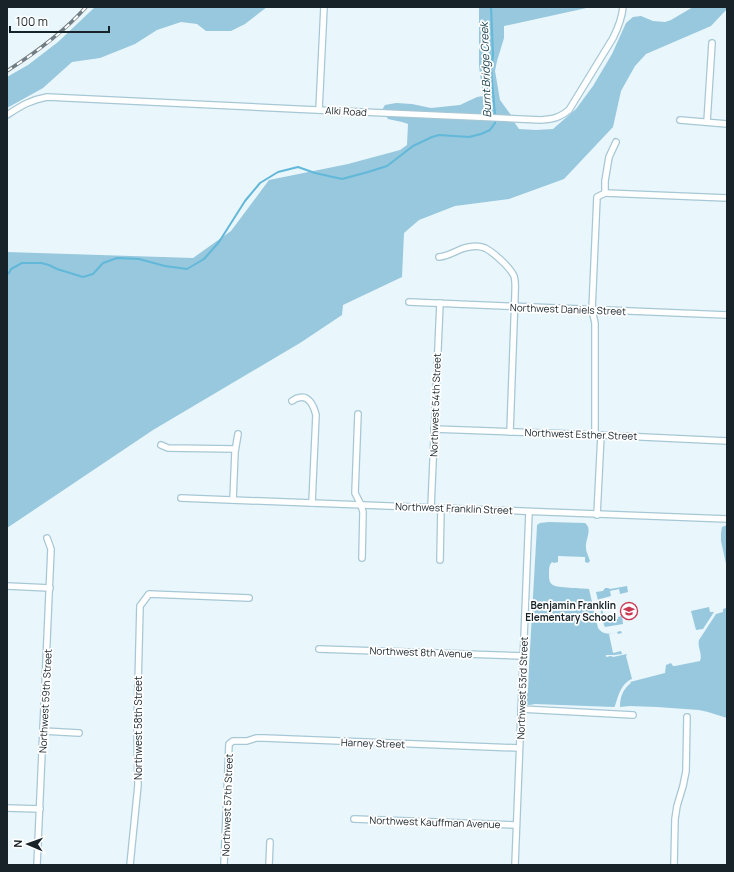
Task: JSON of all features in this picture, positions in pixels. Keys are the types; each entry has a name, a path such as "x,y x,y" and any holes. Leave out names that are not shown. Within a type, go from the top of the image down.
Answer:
{"street":[{"path":"319,110 324,7"},
{"name":"Alki Road","path":"7,115 26,103 36,99 47,98 490,118 541,120 555,118 563,115 569,110 613,38 618,28 623,7"},
{"path":"707,122 712,43"},
{"path":"680,120 727,124"},
{"path":"605,193 605,180 609,157 616,142"},
{"path":"597,515 598,435 595,323 592,310 597,197 605,193 727,198"},
{"path":"439,257 446,256 470,246 486,248 505,264 514,276 515,306 510,432"},
{"name":"Northwest Daniels Street","path":"410,302 727,315"},
{"name":"Northwest 54th Street","path":"431,508 440,303"},
{"path":"292,401 299,397 309,400 313,405 316,415 312,503"},
{"path":"358,414 356,493 363,512 362,558"},
{"name":"Northwest Esther Street","path":"434,429 727,440"},
{"path":"233,500 235,450 238,434"},
{"path":"161,445 168,448 235,450"},
{"name":"Northwest Franklin Street","path":"181,498 361,504 727,520"},
{"path":"440,560 441,508"},
{"name":"Northwest 53rd Street","path":"514,865 529,512"},
{"name":"Northwest 59th Street","path":"37,865 50,588 51,549 47,538"},
{"path":"7,586 50,588"},
{"name":"Northwest 58th Street","path":"130,865 138,785 137,724 140,606 148,594 249,598"},
{"name":"Northwest 8th Avenue","path":"319,649 523,656"},
{"path":"521,709 633,715"},
{"path":"674,865 675,819 686,772 687,717"},
{"path":"43,731 79,733"},
{"name":"Harney Street","path":"229,744 233,741 247,741 256,738 264,738 519,748"},
{"name":"Northwest 57th Street","path":"224,865 229,744"},
{"path":"7,808 40,809"},
{"name":"Northwest Kauffman Avenue","path":"354,819 516,825"},
{"path":"269,865 270,842"}],"shaded area":[{"path":"95,7 267,7 245,24 231,31 206,31 197,24 181,22 157,30 135,44 100,58 72,62 43,88 7,108 7,77 28,65 58,42"},
{"path":"479,7 591,7 504,26 504,38 495,71 500,100 519,129 536,130 553,129 576,109 593,86 612,54 626,23 633,17 641,16 653,21 665,22 693,7 727,7 727,9 711,26 646,54 635,66 621,91 613,127 564,179 509,199 455,206 419,220 404,233 402,277 343,305 342,315 300,343 153,430 7,528 7,252 193,258 231,231 269,180 348,164 400,150 407,145 408,124 388,119 382,110 385,105 396,103 412,104 431,108 460,105 477,97 483,96 479,66"},
{"path":"540,523 585,523 587,525 589,531 586,551 590,561 588,563 585,562 585,557 558,556 558,562 552,562 550,566 549,579 555,586 589,589 598,628 603,633 609,634 613,653 621,651 622,654 606,655 606,657 627,654 626,656 632,679 623,687 614,707 529,705 525,702 528,691 537,525"},
{"path":"727,525 727,568 721,541 721,533 722,527"},
{"path":"627,586 628,592 620,594 619,589 610,591 611,596 600,599 605,622 618,619 618,617 622,616 623,624 605,627 596,592 603,591 605,588 610,589"},
{"path":"727,596 727,718 699,710 657,707 620,707 622,694 631,683 630,682 665,673 666,665 671,663 675,666 700,661 701,656 699,640 716,614 723,612 723,609 726,608"},
{"path":"709,607 710,612 714,612 703,629 696,630 691,611"}],"waterway":[{"name":"Burnt Bridge Creek","path":"7,274 11,269 22,263 41,263 83,277 93,274 103,263 117,258 139,259 165,266 187,269 204,259 219,242 245,201 260,183 278,172 298,167 315,173 342,179 387,166 413,146 432,137 439,135 469,137 490,130 495,123 491,70 493,55 491,7"}],"railway":[{"path":"7,71 48,42 86,7"}],"place":[{"name":"Benjamin Franklin Elementary School","path":"629,611"}]}
